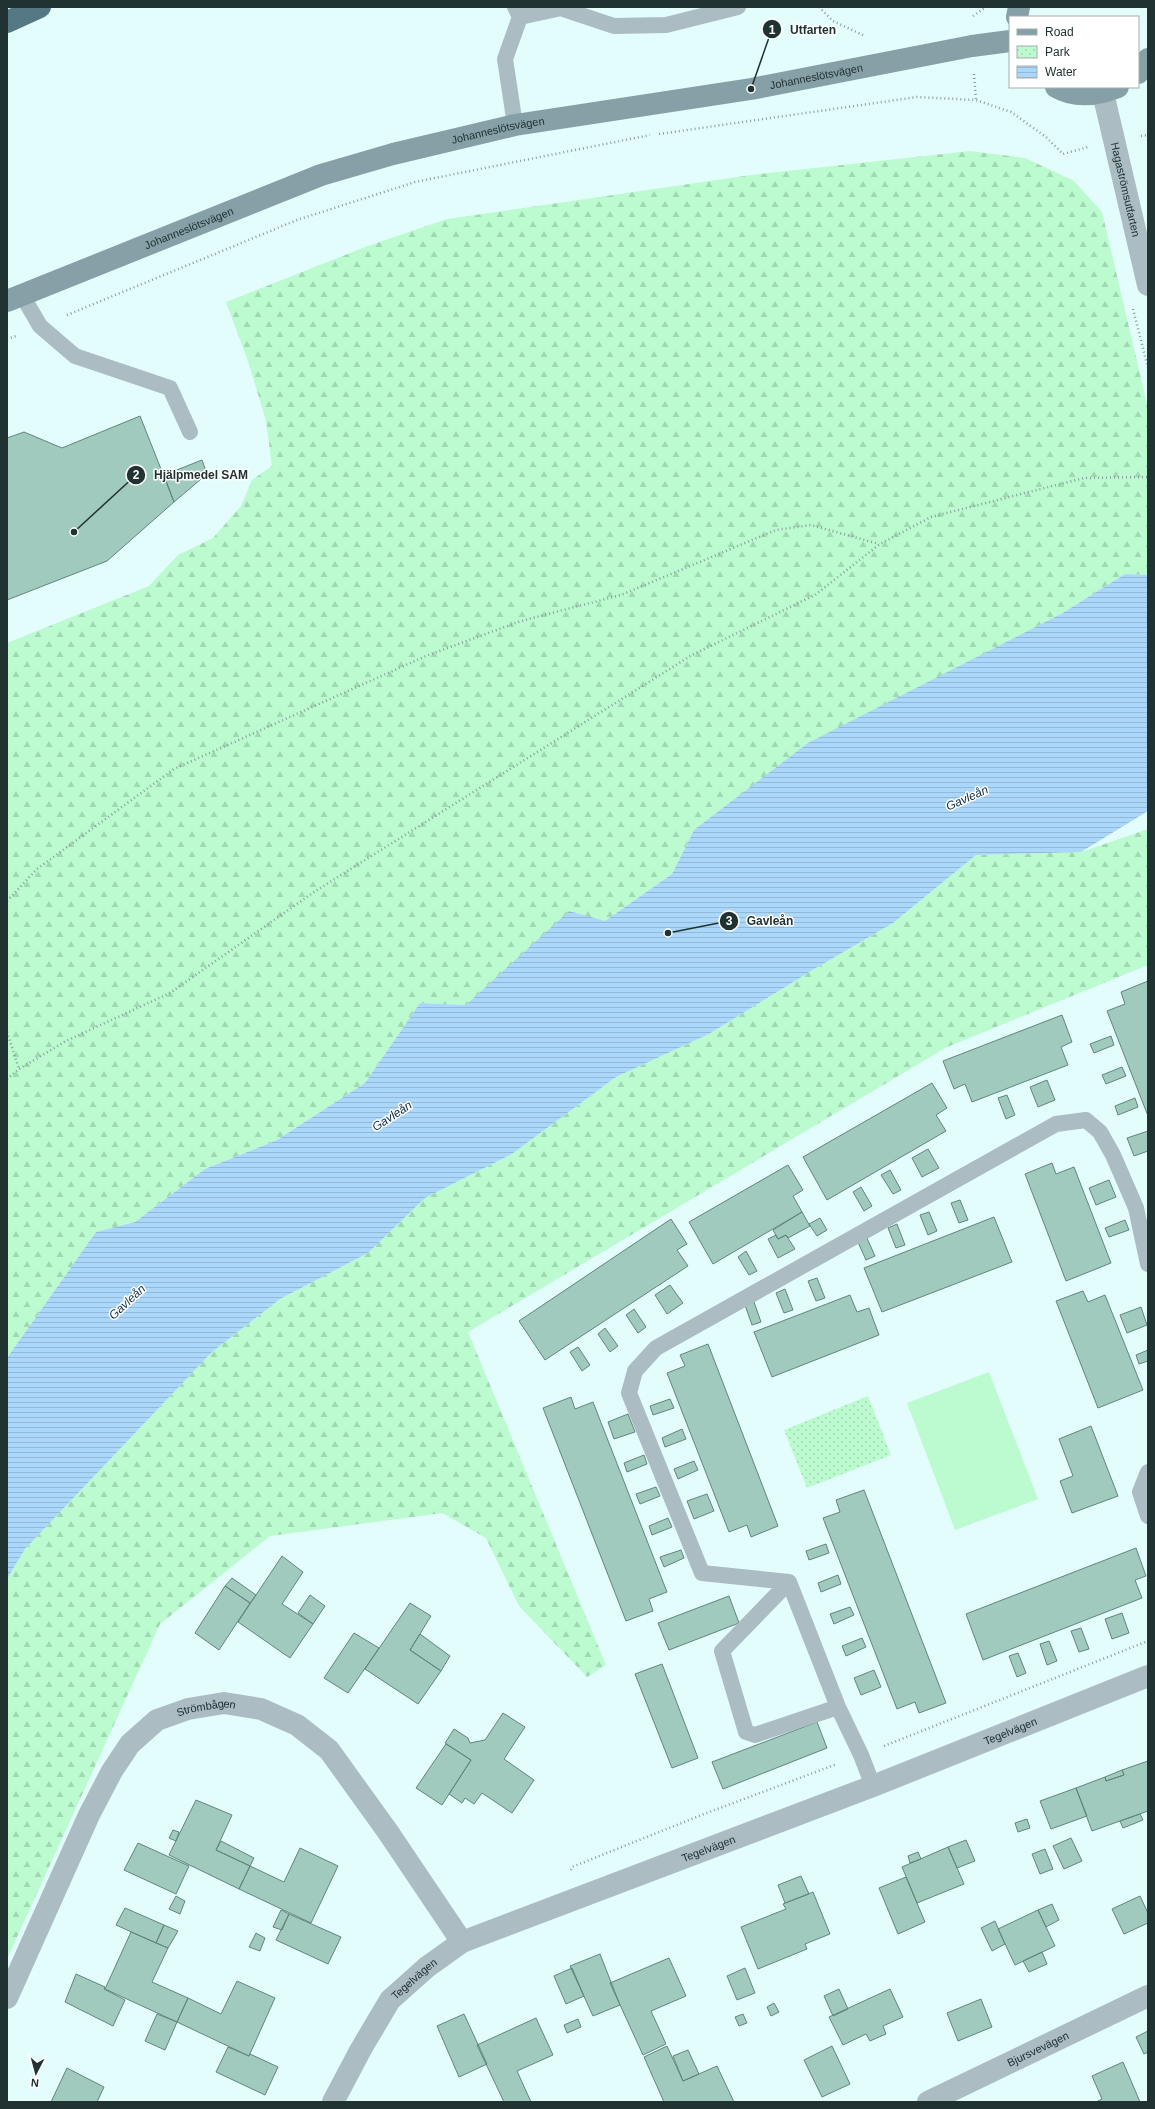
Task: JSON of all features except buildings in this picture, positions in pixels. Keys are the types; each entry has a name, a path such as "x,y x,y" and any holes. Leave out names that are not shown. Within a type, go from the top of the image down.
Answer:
{"highway":[{"path":"7,22 40,7"}],"main road":[{"name":"Johanneslötsvägen","path":"14,298 321,175 393,154 515,125 751,89 972,46 1009,41"},
{"path":"1139,72 1148,59"},
{"name":"Hagaströmsutfarten","path":"1059,88 1081,95 1110,90"}],"street":[{"name":"Hagaströmsutfarten","path":"1110,90 1148,285"},
{"name":"Tegelvägen","path":"333,2102 361,2049 390,2000 427,1967 462,1942 873,1786 1148,1676"},
{"name":"Strömbågen","path":"7,1998 90,1815 112,1771 130,1744 157,1720 188,1708 224,1704 261,1708 297,1725 328,1750 383,1826 462,1942"},
{"name":"Bjursvevägen","path":"928,2102 1148,1996"}],"lane":[{"path":"666,25 700,7"},
{"path":"515,125 505,59 518,12 565,8 614,26 666,25 738,7"},
{"path":"14,298 40,326 75,356 170,388 190,432"},
{"path":"789,1582 702,1573 629,1392 635,1371 656,1348 1056,1124 1086,1120 1100,1132 1113,1155 1136,1208 1148,1264"},
{"path":"1148,1472 1144,1490 1148,1516"},
{"path":"789,1582 838,1707 861,1755 873,1786"},
{"path":"789,1582 722,1651 746,1732 755,1735 838,1707"}],"path":[{"path":"967,20 986,7"},
{"path":"7,339 297,220 415,182 652,135 917,97 976,100 1011,112 1046,137 1063,154 1087,148"},
{"path":"7,1079 19,1069 66,1041 170,994 314,892 692,655 815,595 880,544 931,517 1084,478 1148,477"},
{"path":"7,901 37,868 174,768 426,656 521,621 621,595 776,530 811,525 880,544"},
{"path":"7,1032 19,1069"}],"green space":[{"path":"970,151 1025,158 1074,181 1102,212 1148,408 1148,575 1125,574 1061,614 694,830 672,874 605,921 466,1005 420,1003 365,1083 277,1140 205,1169 135,1222 96,1232 7,1358 7,643 149,586 178,555 213,538 241,506 252,480 272,466 266,421 249,364 226,302 368,246 447,219 751,175"},
{"path":"1148,829 1148,965 947,1047 468,1332 606,1665 587,1677 519,1606 486,1538 442,1513 270,1536 160,1624 7,1959 7,1579 25,1549 212,1352 280,1299 368,1253 425,1198 512,1154 616,1077 709,1034 816,968 893,923 976,855 1081,852"},
{"path":"989,1372 1038,1499 955,1530 907,1403"},
{"path":"868,1396 891,1455 807,1488 784,1430"}],"water":[{"path":"1125,574 1148,575 1148,811 1081,852 976,855 893,923 816,968 709,1034 616,1077 512,1154 425,1198 368,1253 280,1299 212,1352 25,1549 7,1579 7,1358 96,1232 135,1222 205,1169 277,1140 365,1083 420,1003 466,1005 569,911 605,921 672,874 694,830 808,743 1061,614"}],"place":[{"name":"Utfarten","path":"751,89"},
{"name":"Hjälpmedel SAM","path":"74,532"},
{"name":"Gavleån","path":"668,933"}]}
